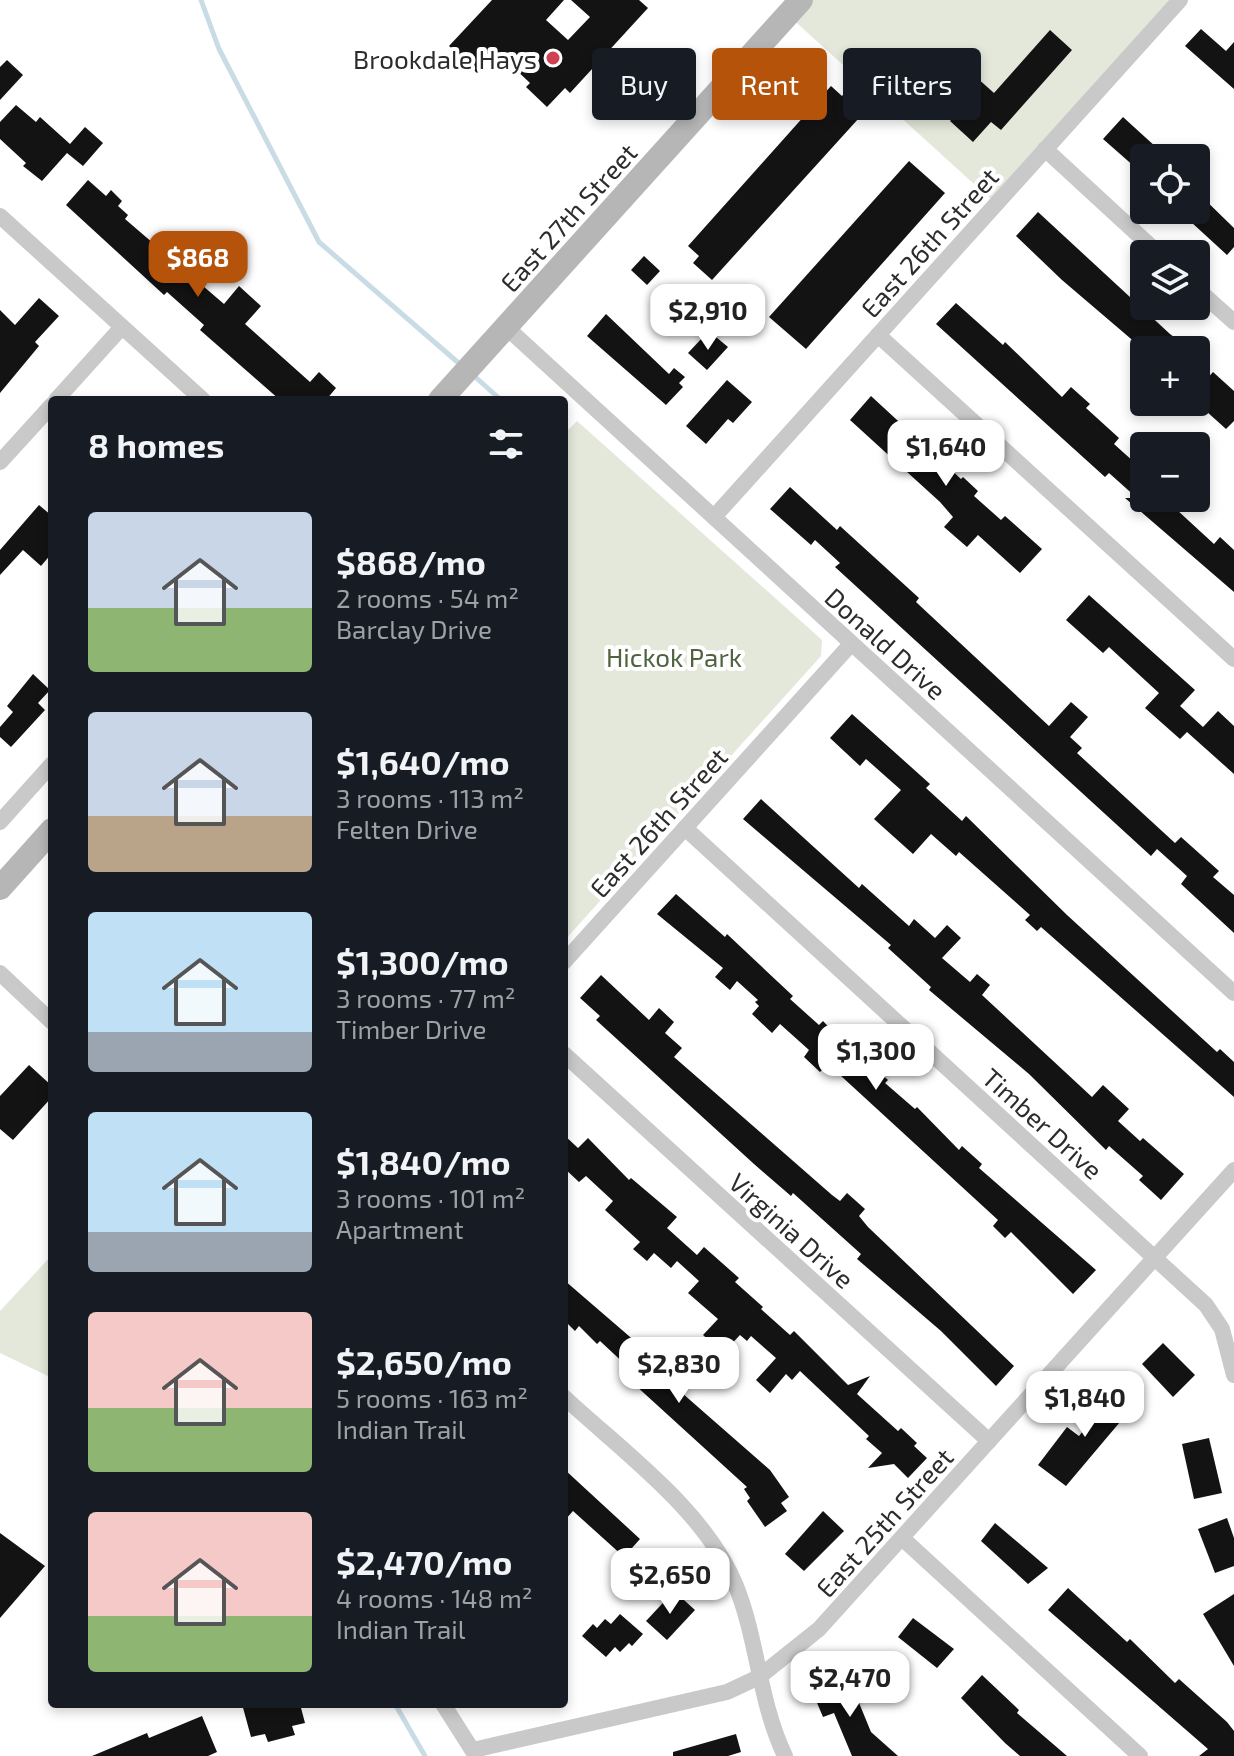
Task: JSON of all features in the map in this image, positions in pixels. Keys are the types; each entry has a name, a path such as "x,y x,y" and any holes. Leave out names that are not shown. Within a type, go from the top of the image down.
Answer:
{"main road":[{"name":"East 27th Street","path":"444,396 801,0"},
{"path":"0,888 48,834"}],"street":[{"name":"East 26th Street","path":"714,517 1180,0"},
{"path":"1045,149 1144,240"},
{"path":"0,216 199,396"},
{"path":"1210,301 1234,322"},
{"path":"60,396 122,327"},
{"path":"878,335 1234,659"},
{"name":"Donald Drive","path":"498,336 714,517 1234,993"},
{"path":"0,462 48,409"},
{"name":"East 26th Street","path":"568,958 851,644"},
{"path":"0,822 48,768"},
{"name":"Timber Drive","path":"685,828 1215,1316 1234,1375"},
{"path":"0,973 48,1018"},
{"name":"Virginia Drive","path":"568,1058 989,1441"},
{"name":"East 25th Street","path":"474,1753 727,1692 759,1677 819,1629 1234,1170"},
{"path":"568,1401 682,1507 712,1544 735,1585 773,1732 785,1756"},
{"path":"902,1538 1140,1756"},
{"path":"446,1708 474,1753"}],"green space":[{"path":"801,0 1180,0 996,204 904,120 981,120 981,48 843,48 843,65 788,15"},
{"name":"Hickok Park","path":"577,421 822,640 821,656 568,937 568,430"},
{"path":"48,1259 48,1376 0,1353 0,1311"}],"building":[{"name":"Brookdale Hays","path":"492,0 564,0 546,20 568,40 590,17 571,0 639,0 648,8 611,48 592,48 592,69 570,93 565,88 547,107 526,87 530,83 497,52 477,73 449,46"},
{"path":"1201,29 1226,51 1234,42 1234,89 1185,46"},
{"path":"1050,30 1072,50 1001,130 991,122 973,142 950,121 981,120 981,81 994,93"},
{"path":"7,60 23,75 0,100 0,67"},
{"path":"831,86 843,95 843,120 857,120 712,280 693,263 699,256 688,246 801,120 827,120 827,90"},
{"path":"16,105 36,122 40,117 70,144 85,127 103,143 83,166 67,153 42,181 23,166 26,163 0,139 0,122"},
{"path":"1123,117 1153,144 1130,144 1130,163 1103,139"},
{"path":"909,161 945,193 806,349 769,317"},
{"path":"88,180 106,196 111,190 122,201 118,206 128,215 125,219 224,304 239,286 261,306 245,324 310,382 319,372 336,388 329,396 275,396 200,330 204,325 167,292 164,295 66,205"},
{"path":"1210,205 1234,228 1234,247 1227,255 1193,224 1210,224"},
{"path":"1038,212 1130,297 1130,320 1155,320 1173,336 1130,338 1016,236"},
{"path":"644,256 660,271 647,285 631,270"},
{"path":"39,298 59,316 35,342 39,346 0,393 0,310 15,325"},
{"path":"956,303 1003,345 1005,342 1062,397 1071,387 1090,404 1086,408 1119,438 1114,444 1130,458 1130,492 1109,473 1105,477 936,324"},
{"path":"606,314 669,374 674,368 685,377 679,383 683,387 666,405 587,336"},
{"path":"703,337 711,343 716,337 728,347 707,370 688,353"},
{"path":"1213,372 1234,391 1234,421 1226,429 1210,415 1210,375"},
{"path":"727,380 752,402 733,423 728,419 706,444 686,426"},
{"path":"871,396 978,491 974,496 1001,520 1005,516 1042,549 1020,573 978,535 967,547 944,527 953,517 940,502 850,420"},
{"path":"790,487 837,530 840,526 919,598 916,602 1049,726 1071,702 1088,717 1070,737 1082,748 1077,753 1175,843 1181,837 1219,871 1213,877 1234,895 1234,933 1181,884 1187,876 1157,849 1151,856 835,567 840,563 815,540 811,545 770,509"},
{"path":"39,505 48,513 48,558 41,566 23,550 0,575 0,550"},
{"path":"1141,512 1179,512 1214,544 1220,537 1234,550 1234,592"},
{"path":"1089,595 1195,690 1180,706 1203,727 1218,711 1234,726 1234,774 1187,732 1180,739 1145,708 1159,693 1109,647 1103,653 1066,620"},
{"path":"33,674 48,688 38,703 45,710 11,747 0,737 0,727 13,712 7,706"},
{"path":"852,714 930,784 926,788 962,821 966,816 1067,915 1217,1052 1220,1049 1234,1062 1234,1097 1041,927 1037,931 1025,920 1030,915 959,852 956,856 931,834 913,854 874,819 901,790 866,759 860,766 830,738"},
{"path":"761,799 859,888 862,884 909,926 914,919 935,938 947,925 961,938 942,958 970,982 977,974 990,985 982,995 1092,1097 1103,1085 1129,1109 1118,1121 1184,1174 1161,1200 1139,1180 1143,1176 1109,1146 1106,1150 1029,1074 929,990 931,987 888,948 891,945 743,819"},
{"path":"676,894 725,937 727,934 793,996 790,999 819,1025 823,1021 867,1067 870,1064 888,1080 885,1083 915,1109 917,1107 959,1150 962,1146 982,1164 979,1168 1096,1270 1073,1294 1011,1232 1005,1238 993,1226 998,1220 828,1064 820,1072 804,1057 809,1050 780,1024 772,1033 752,1014 759,1006 755,1002 758,1000 737,981 730,990 715,977 723,968 657,914"},
{"path":"601,975 649,1020 659,1008 674,1022 665,1033 682,1048 674,1057 832,1195 840,1201 847,1193 865,1209 859,1216 868,1227 1014,1366 996,1386 941,1331 857,1259 861,1254 793,1193 791,1196 754,1164 596,1020 600,1016 580,998"},
{"path":"29,1065 48,1082 48,1101 13,1140 0,1129 0,1096"},
{"path":"588,1138 629,1180 631,1178 677,1217 667,1228 697,1255 704,1247 739,1278 735,1282 763,1307 761,1309 790,1335 794,1331 848,1385 870,1376 857,1394 898,1431 901,1428 927,1458 908,1478 894,1464 868,1468 882,1453 866,1439 869,1436 800,1371 792,1380 786,1374 770,1393 756,1380 776,1358 751,1336 747,1341 740,1335 723,1353 703,1335 718,1319 688,1293 699,1281 677,1261 671,1268 654,1253 647,1261 633,1249 640,1242 605,1210 613,1201 586,1176 579,1182 568,1172 568,1139 578,1148"},
{"path":"568,1283 651,1355 656,1350 669,1362 665,1366 672,1373 666,1379 770,1470 789,1497 781,1503 787,1511 765,1527 747,1501 750,1498 744,1489 747,1487 623,1374 629,1368 600,1341 597,1344 579,1326 575,1331 568,1324"},
{"path":"1163,1343 1195,1375 1173,1397 1142,1364"},
{"path":"1116,1388 1136,1403 1066,1486 1038,1465 1067,1427 1079,1436"},
{"path":"1209,1438 1222,1493 1194,1499 1182,1444"},
{"path":"568,1473 640,1539 624,1557 573,1511 568,1517"},
{"path":"823,1511 844,1531 804,1571 785,1554"},
{"path":"1227,1518 1234,1538 1234,1566 1215,1573 1198,1529"},
{"path":"995,1523 1048,1568 1028,1584 981,1541"},
{"path":"0,1533 45,1566 0,1618"},
{"path":"1068,1588 1127,1642 1130,1639 1175,1683 1179,1679 1227,1722 1234,1731 1234,1756 1199,1756 1208,1749 1048,1610"},
{"path":"674,1591 695,1610 667,1640 646,1621"},
{"path":"1234,1594 1234,1666 1203,1614"},
{"path":"620,1614 643,1634 632,1646 629,1643 620,1652 615,1647 606,1657 582,1636 593,1624 597,1628 605,1619 611,1624"},
{"path":"913,1618 954,1649 937,1668 898,1637"},
{"path":"982,1675 1019,1710 1017,1713 1067,1756 1020,1756 1005,1743 961,1698"},
{"path":"848,1676 871,1732 898,1756 852,1756 834,1713 823,1717 812,1691"},
{"path":"243,1708 301,1708 305,1723 292,1726 295,1735 268,1742 265,1734 251,1737"},
{"path":"202,1716 217,1752 208,1756 92,1756 147,1733 149,1738"},
{"path":"736,1734 741,1752 728,1756 673,1756 673,1752"}],"waterway":[{"path":"201,0 219,49 319,242 462,366"},
{"path":"473,375 497,396"},
{"path":"397,1708 425,1756"}],"place":[{"name":"Brookdale Hays","path":"553,58"}]}
